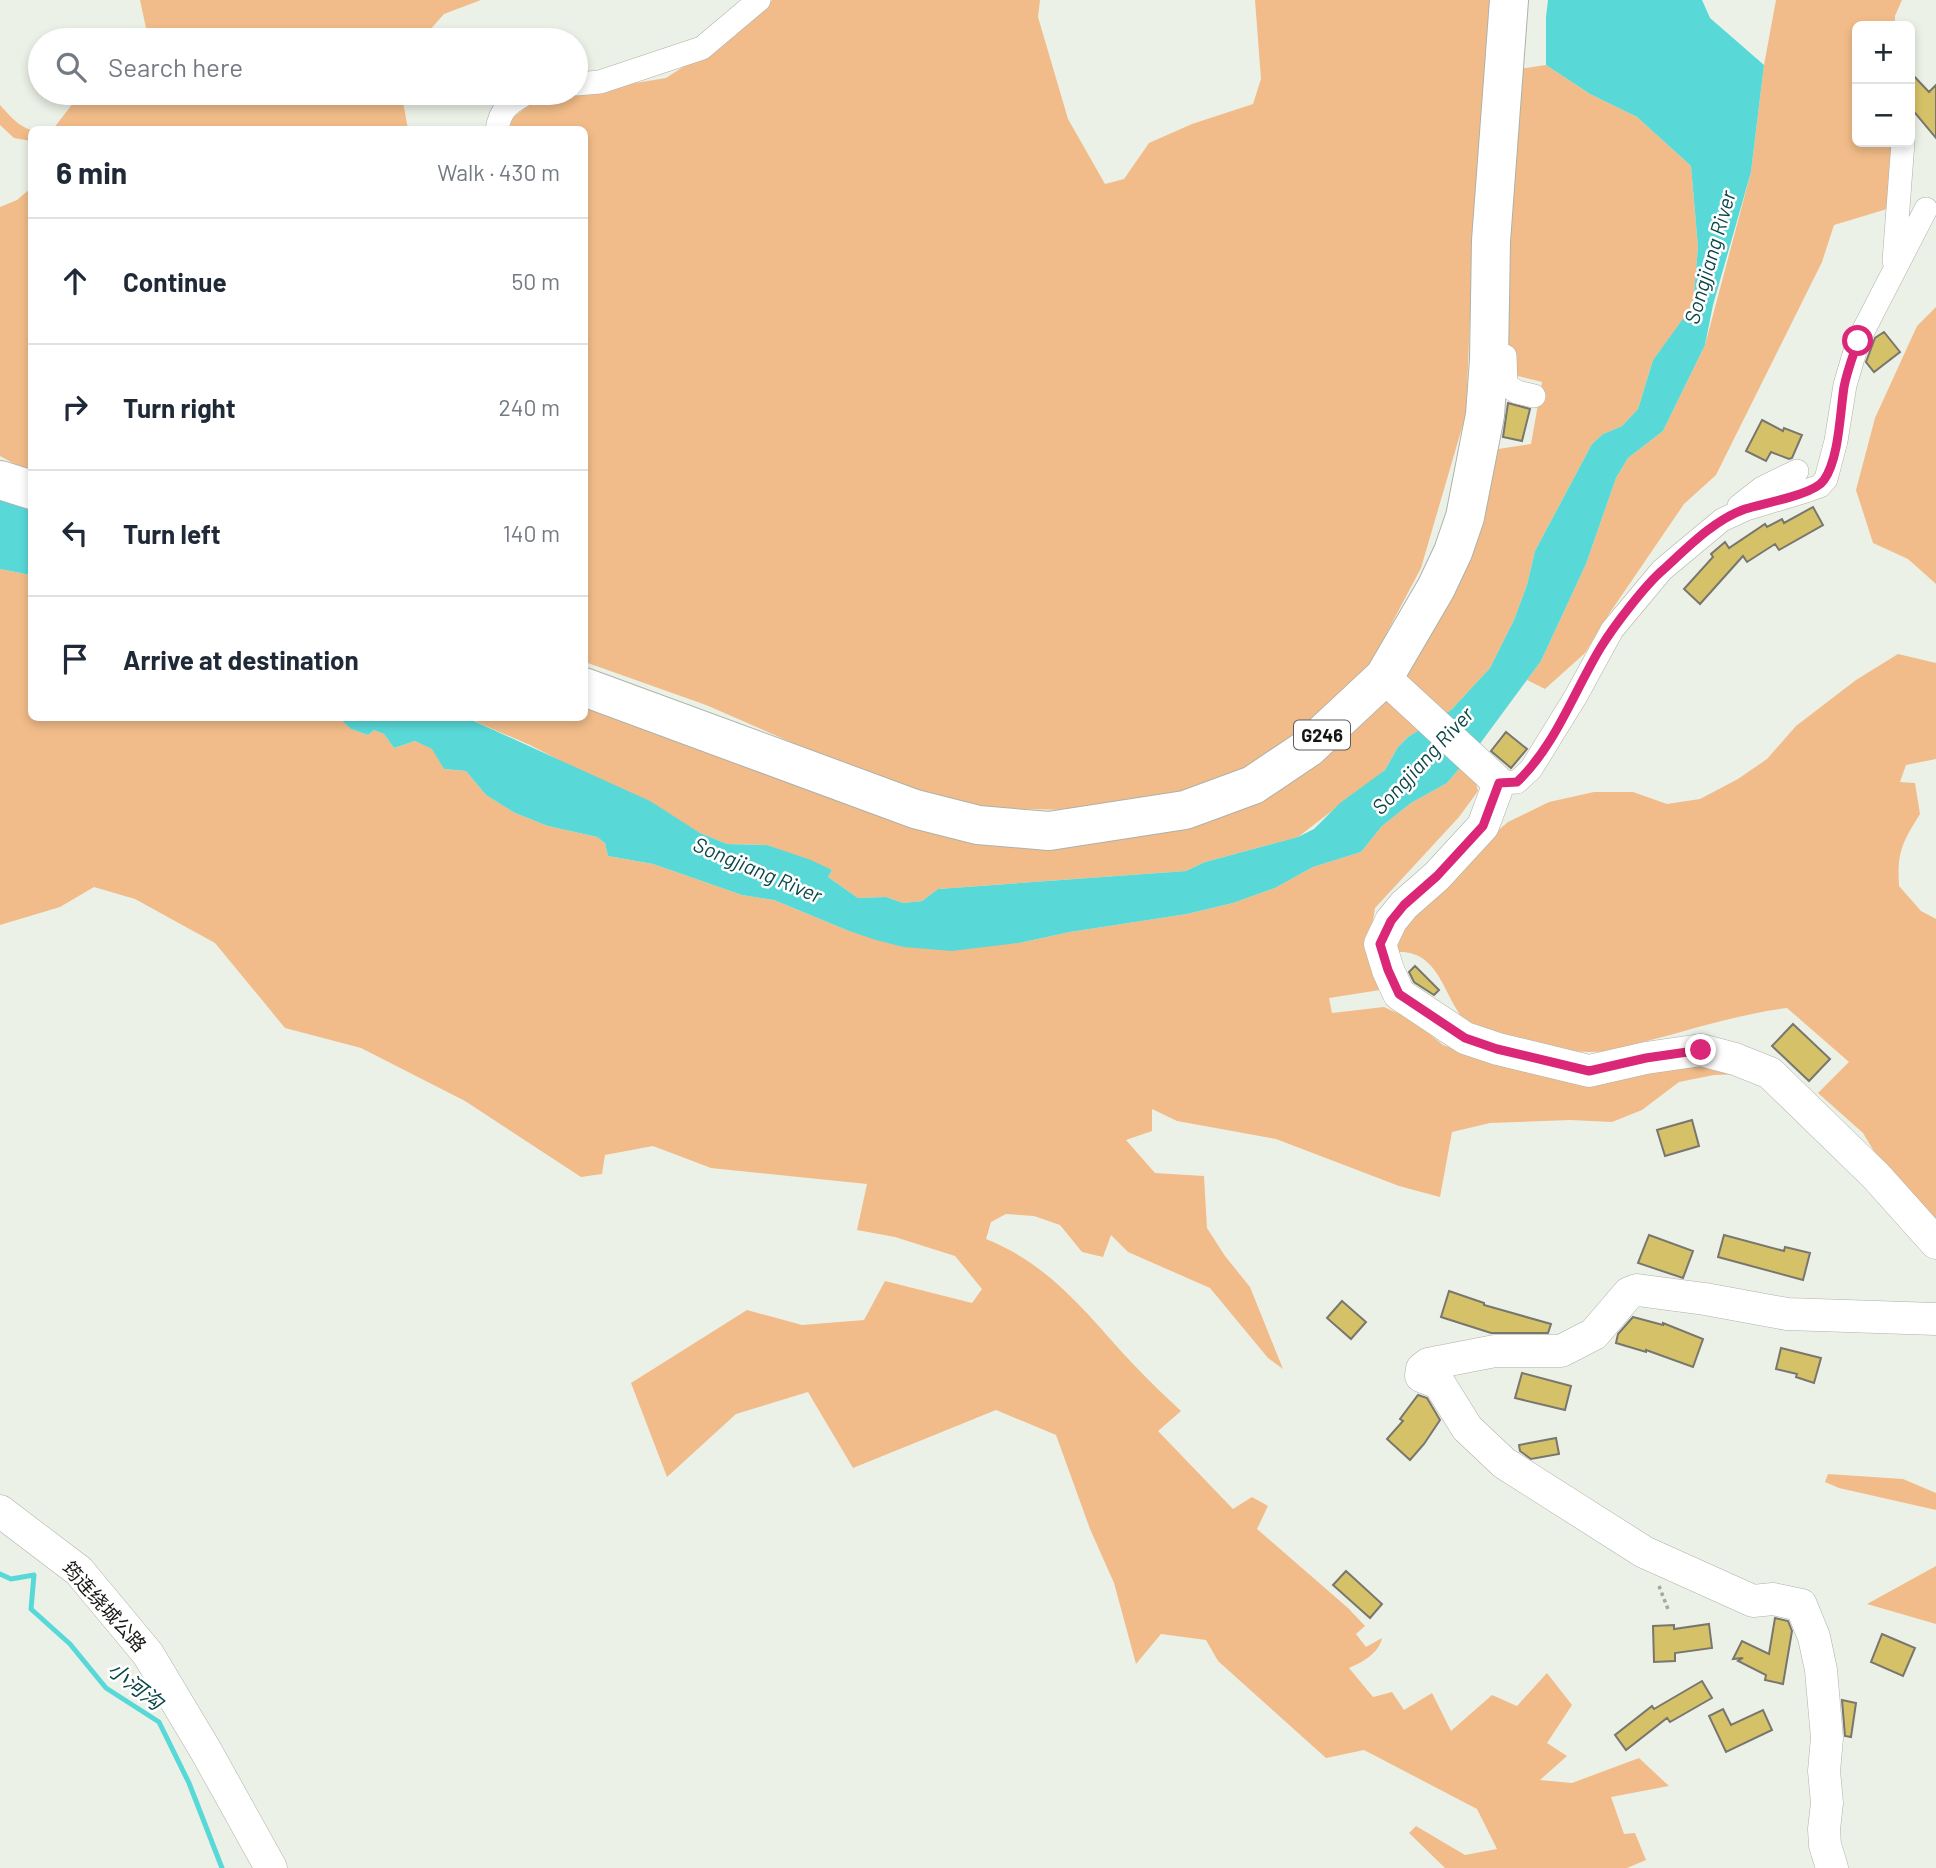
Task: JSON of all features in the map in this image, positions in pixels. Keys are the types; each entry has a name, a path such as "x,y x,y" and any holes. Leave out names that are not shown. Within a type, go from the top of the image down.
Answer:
{"highway":[{"name":"G246","path":"588,688 915,809 978,825 1049,831 1185,810 1253,785 1308,748 1384,677 1436,588 1453,552 1465,517 1485,415 1491,241 1509,0"},
{"path":"0,480 28,489"}],"street":[{"path":"588,83 600,82 702,48 759,0"},
{"path":"498,126 499,116 507,105"},
{"path":"1893,271 1903,147"},
{"path":"1727,517 1806,491 1819,486 1826,479 1858,341 1926,209"},
{"path":"1491,299 1501,315 1506,385 1517,392 1534,396"},
{"path":"1384,677 1499,783 1517,782 1531,769 1576,696 1612,630 1662,570 1762,488 1797,471"},
{"path":"1499,783 1483,826 1437,876 1404,905 1391,921 1380,944 1399,994 1465,1038 1558,1065 1589,1071 1646,1058 1701,1050 1735,1059 1770,1073 1876,1176 1936,1243"},
{"path":"1832,1868 1825,1845 1824,1829 1827,1738 1821,1670 1814,1637 1801,1605 1773,1599 1752,1601 1644,1552 1524,1478 1474,1436 1439,1384 1421,1376 1422,1369 1428,1364 1495,1351 1561,1351 1594,1334 1629,1293 1637,1290 1787,1314 1936,1319"},
{"name":"筠连绕城公路","path":"0,1511 79,1571 148,1654 271,1868"}],"shaded area":[{"path":"140,0 481,0 444,14 432,28 146,28"},
{"path":"772,0 1040,0 1038,17 1068,119 1105,184 1124,179 1149,143 1192,124 1253,104 1261,79 1255,0 1491,0 1473,246 1466,414 1421,568 1364,676 1293,735 1211,790 1069,810 988,808 912,795 706,705 588,663 588,126 510,126 511,119 529,105 588,105 588,91 666,78 749,24"},
{"path":"1776,0 1902,0 1895,21 1852,21 1852,147 1894,147 1887,209 1834,225 1822,262 1716,475 1684,504 1585,653 1545,689 1527,680 1541,661 1586,564 1616,478 1628,458 1663,431 1705,345 1751,172 1764,65"},
{"path":"1546,65 1590,94 1637,117 1691,166 1698,247 1693,306 1653,360 1638,409 1622,426 1603,434 1592,444 1535,551 1527,585 1514,620 1490,668 1451,710 1408,737 1398,747 1385,770 1298,837 1205,862 1186,871 938,889 922,901 903,903 886,897 858,898 828,877 832,870 767,845 727,844 700,833 530,745 474,721 588,721 588,698 1079,836 1325,750 1482,523 1498,449 1531,444 1542,382 1510,374 1505,305 1518,69"},
{"path":"0,105 28,129 28,140 14,138 0,125"},
{"path":"72,105 404,105 407,126 55,126"},
{"path":"28,191 28,471 0,456 0,207 17,200"},
{"path":"1936,307 1936,584 1908,559 1873,543 1856,490 1875,418 1917,326"},
{"path":"0,569 28,574 28,721 342,721 351,729 368,735 374,730 384,734 394,748 415,741 433,749 444,769 466,771 486,795 515,813 548,826 597,837 605,843 608,856 653,864 742,895 774,900 849,931 903,947 1019,943 1070,932 1187,914 1233,903 1275,888 1313,867 1361,852 1382,826 1411,803 1447,783 1462,765 1474,775 1478,791 1459,817 1375,908 1371,933 1380,990 1329,998 1332,1013 1384,1007 1411,1019 1443,1045 1488,1061 1693,1064 1747,1074 1714,1075 1679,1082 1642,1110 1612,1122 1570,1120 1490,1123 1452,1132 1440,1197 1399,1186 1276,1139 1177,1121 1152,1109 1152,1131 1126,1140 1155,1173 1204,1176 1207,1228 1250,1287 1283,1369 1268,1358 1210,1288 1128,1252 1111,1235 1103,1257 1082,1252 1060,1225 1034,1216 1006,1214 991,1222 986,1239 1031,1263 1068,1293 1181,1411 1158,1431 1233,1509 1252,1497 1268,1506 1257,1529 1365,1626 1356,1634 1366,1647 1382,1638 1374,1653 1349,1668 1373,1697 1392,1692 1404,1710 1432,1693 1451,1731 1492,1695 1517,1706 1547,1673 1572,1705 1547,1743 1567,1756 1540,1780 1572,1783 1639,1758 1669,1786 1611,1797 1624,1834 1635,1833 1646,1860 1627,1868 1445,1868 1409,1833 1416,1826 1465,1855 1497,1849 1477,1809 1364,1750 1326,1758 1218,1661 1206,1640 1161,1634 1136,1664 1114,1583 1090,1529 1056,1435 996,1410 853,1468 808,1392 736,1414 667,1477 631,1383 747,1310 802,1325 864,1320 885,1281 972,1303 982,1289 955,1256 895,1237 857,1230 867,1184 711,1168 653,1146 605,1155 602,1174 581,1177 465,1101 361,1048 285,1028 215,943 135,899 94,887 60,907 0,925"},
{"path":"1898,654 1936,663 1936,759 1906,765 1900,782 1915,783 1920,814 1902,848 1899,886 1921,911 1936,919 1936,1233 1893,1183 1863,1133 1818,1093 1849,1062 1787,1008 1734,1018 1612,1050 1573,1051 1476,1029 1465,1021 1443,983 1426,961 1413,954 1397,952 1394,937 1474,851 1508,822 1549,802 1594,792 1633,792 1667,804 1700,799 1738,779 1767,759 1796,726 1856,680"},
{"path":"1828,1474 1903,1479 1936,1493 1936,1510 1839,1488 1825,1482"},
{"path":"1936,1566 1936,1624 1867,1604"}],"water":[{"name":"Songjiang River","path":"1548,0 1702,0 1710,18 1764,65 1751,172 1713,305 1705,345 1663,431 1628,458 1616,478 1586,564 1541,661 1479,745 1447,783 1411,803 1382,826 1361,852 1313,867 1275,888 1233,903 1187,914 1070,932 1019,943 952,951 903,947 849,931 774,900 742,895 653,864 608,856 605,843 597,837 548,826 515,813 486,795 466,771 444,769 432,749 415,741 394,748 384,734 374,730 368,735 351,729 342,721 474,721 650,801 700,833 727,844 767,845 811,860 832,870 828,877 858,898 886,897 903,903 922,901 938,889 1186,871 1205,862 1298,837 1314,829 1340,803 1385,770 1398,747 1408,737 1451,710 1490,668 1514,620 1527,585 1535,551 1592,444 1603,434 1622,426 1638,409 1653,360 1693,305 1698,247 1691,166 1637,117 1590,94 1546,65"},
{"path":"0,496 28,504 28,574 0,569"}],"building":[{"path":"1915,77 1929,92 1936,85 1936,138 1915,113"},
{"path":"1884,332 1900,352 1874,372 1866,362 1875,338"},
{"path":"1508,403 1530,409 1522,441 1503,437"},
{"path":"1762,420 1783,431 1784,428 1802,435 1792,458 1771,452 1766,461 1746,451"},
{"path":"1813,507 1823,525 1779,550 1775,544 1747,562 1743,556 1700,604 1684,589 1713,557 1711,554 1725,542 1729,548 1765,524 1767,527 1782,519 1784,523"},
{"path":"1506,732 1527,749 1511,768 1491,751"},
{"path":"1415,966 1439,990 1434,995 1414,982 1409,972"},
{"path":"1793,1024 1830,1059 1809,1081 1772,1046"},
{"path":"1692,1120 1699,1146 1665,1156 1657,1130"},
{"path":"1649,1235 1693,1251 1683,1278 1638,1263"},
{"path":"1724,1235 1784,1251 1785,1247 1810,1253 1803,1280 1718,1257"},
{"path":"1449,1291 1484,1305 1551,1324 1548,1333 1491,1333 1441,1317"},
{"path":"1342,1301 1366,1322 1351,1339 1327,1318"},
{"path":"1633,1317 1663,1323 1703,1339 1693,1367 1646,1350 1616,1343 1618,1334"},
{"path":"1781,1348 1821,1358 1814,1383 1796,1377 1797,1374 1776,1369"},
{"path":"1522,1373 1571,1386 1565,1410 1515,1398"},
{"path":"1418,1395 1427,1398 1440,1420 1410,1460 1387,1439 1403,1421 1400,1419"},
{"path":"1556,1438 1559,1454 1531,1459 1520,1451 1519,1445"},
{"path":"1346,1571 1382,1604 1370,1618 1333,1585"},
{"path":"1775,1618 1788,1621 1792,1631 1783,1684 1765,1680 1766,1675 1738,1661 1743,1658 1733,1659 1742,1641 1769,1654"},
{"path":"1709,1624 1712,1648 1675,1653 1675,1661 1654,1662 1653,1626 1674,1625 1674,1629"},
{"path":"1882,1634 1915,1648 1903,1676 1871,1662"},
{"path":"1702,1681 1712,1698 1670,1722 1667,1718 1626,1750 1615,1735 1652,1706 1654,1709"},
{"path":"1842,1700 1856,1703 1851,1737 1845,1736"},
{"path":"1723,1709 1731,1725 1763,1710 1772,1730 1726,1752 1709,1716"}],"waterway":[{"name":"小河沟","path":"0,1574 11,1579 34,1575 31,1609 70,1644 106,1688 159,1722 189,1783 222,1868"}],"route":[{"path":"1701,1050 1672,1053 1589,1071 1497,1049 1465,1038 1399,994 1380,944 1391,921 1404,905 1437,876 1483,826 1499,783 1517,782 1531,769 1544,751 1612,630 1662,570 1722,520 1746,509 1819,486 1826,479 1836,441 1845,385 1858,341"}]}
